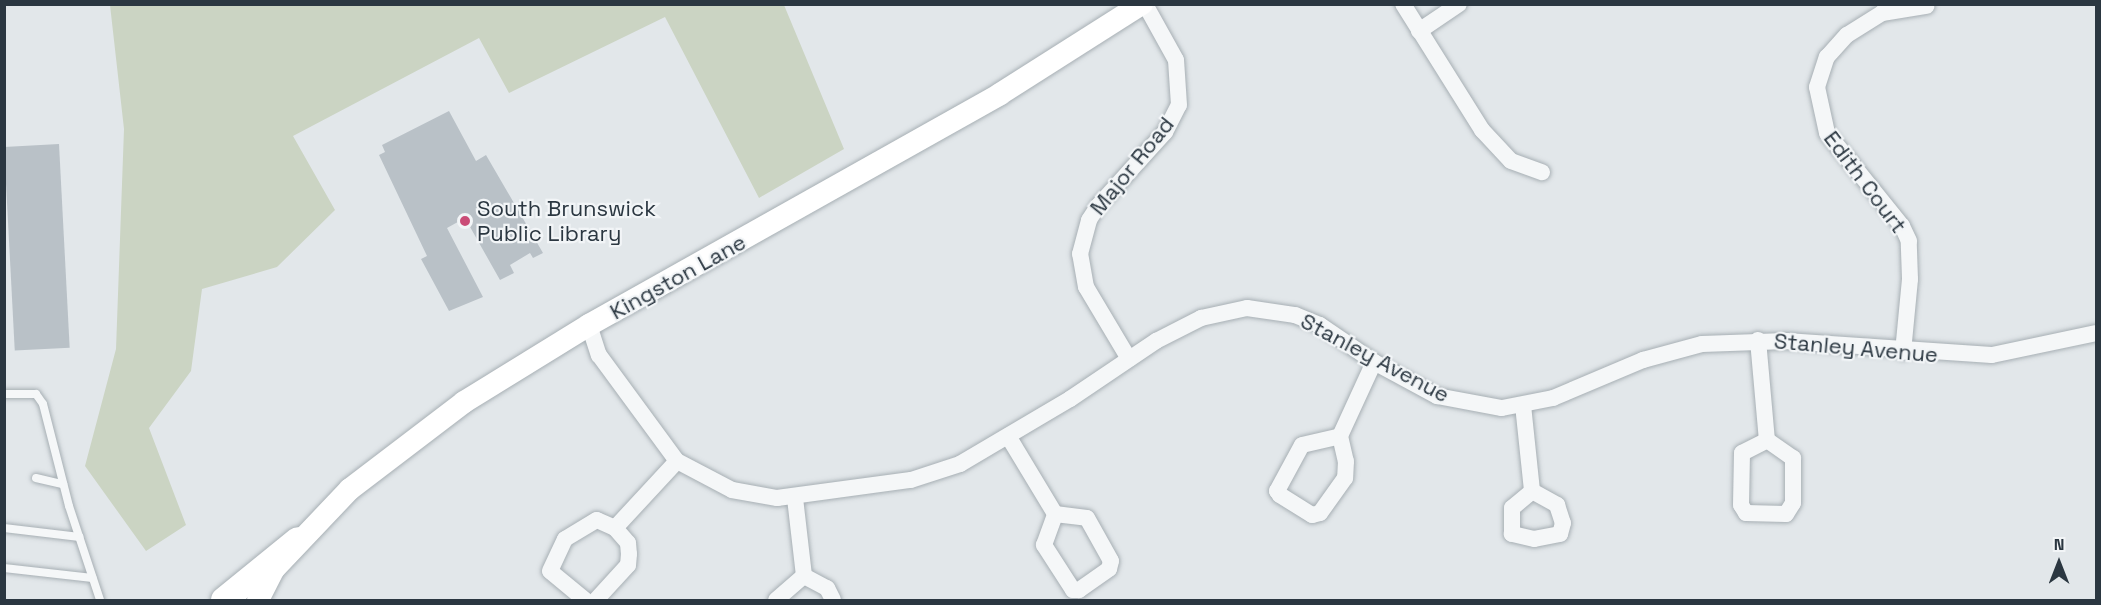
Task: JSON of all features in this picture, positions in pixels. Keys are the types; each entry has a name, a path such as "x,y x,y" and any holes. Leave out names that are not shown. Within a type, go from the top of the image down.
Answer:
{"main road":[{"path":"224,600 298,540"}],"street":[{"name":"Kingston Lane","path":"258,600 274,568 298,540 405,444 589,325 1000,94 1143,4"},
{"name":"Major Road","path":"1129,359 1086,287 1080,254 1086,228 1098,206 1165,132 1179,105 1176,60 1143,4"},
{"path":"1403,4 1482,130 1511,161 1542,172"},
{"path":"1419,31 1459,4"},
{"name":"Edith Court","path":"1903,352 1909,241 1902,226 1827,133 1817,87 1827,57 1847,35 1882,13 1926,6"},
{"name":"Stanley Avenue","path":"589,325 599,355 645,424 677,461 732,490 795,498 922,476 960,464 1129,359 1201,318 1247,308 1295,315 1320,325 1374,362 1459,403 1493,408 1523,405 1670,352 1701,344 1758,340 1903,352 1992,355 2097,333"},
{"path":"1758,340 1767,440"},
{"path":"1340,436 1302,445 1277,491 1280,495 1312,515 1320,513 1345,478 1347,460 1340,436 1374,362"},
{"path":"1523,405 1532,491"},
{"path":"1008,436 1054,514 1044,545 1073,590 1079,590 1109,569 1111,561 1087,519 1054,514"},
{"path":"1767,440 1793,458 1793,503 1786,514 1746,513 1741,505 1742,453 1767,440"},
{"path":"615,528 677,461"},
{"path":"795,498 804,576"},
{"path":"585,600 550,571 556,552 580,527 597,520 615,528 628,543 628,565 596,600"},
{"path":"776,600 804,576"},
{"path":"804,576 827,588 833,600"}],"lane":[{"path":"4,393 36,394 43,404 63,484 100,600"},
{"path":"36,478 63,484"},
{"path":"4,528 79,537"},
{"path":"4,568 92,578"}],"green space":[{"path":"110,5 784,5 844,149 759,198 665,17 509,93 479,38 293,136 335,210 277,267 202,289 191,371 149,428 186,525 146,551 85,466 116,349 124,129"}],"building":[{"name":"South Brunswick Public Library","path":"449,111 476,161 486,155 543,253 533,258 530,253 510,265 514,273 500,280 465,218 447,228 483,297 449,311 421,259 427,256 379,155 385,152 382,145"},
{"path":"59,144 70,348 15,351 4,147"}],"place":[{"name":"South Brunswick Public Library","path":"465,221"}]}
